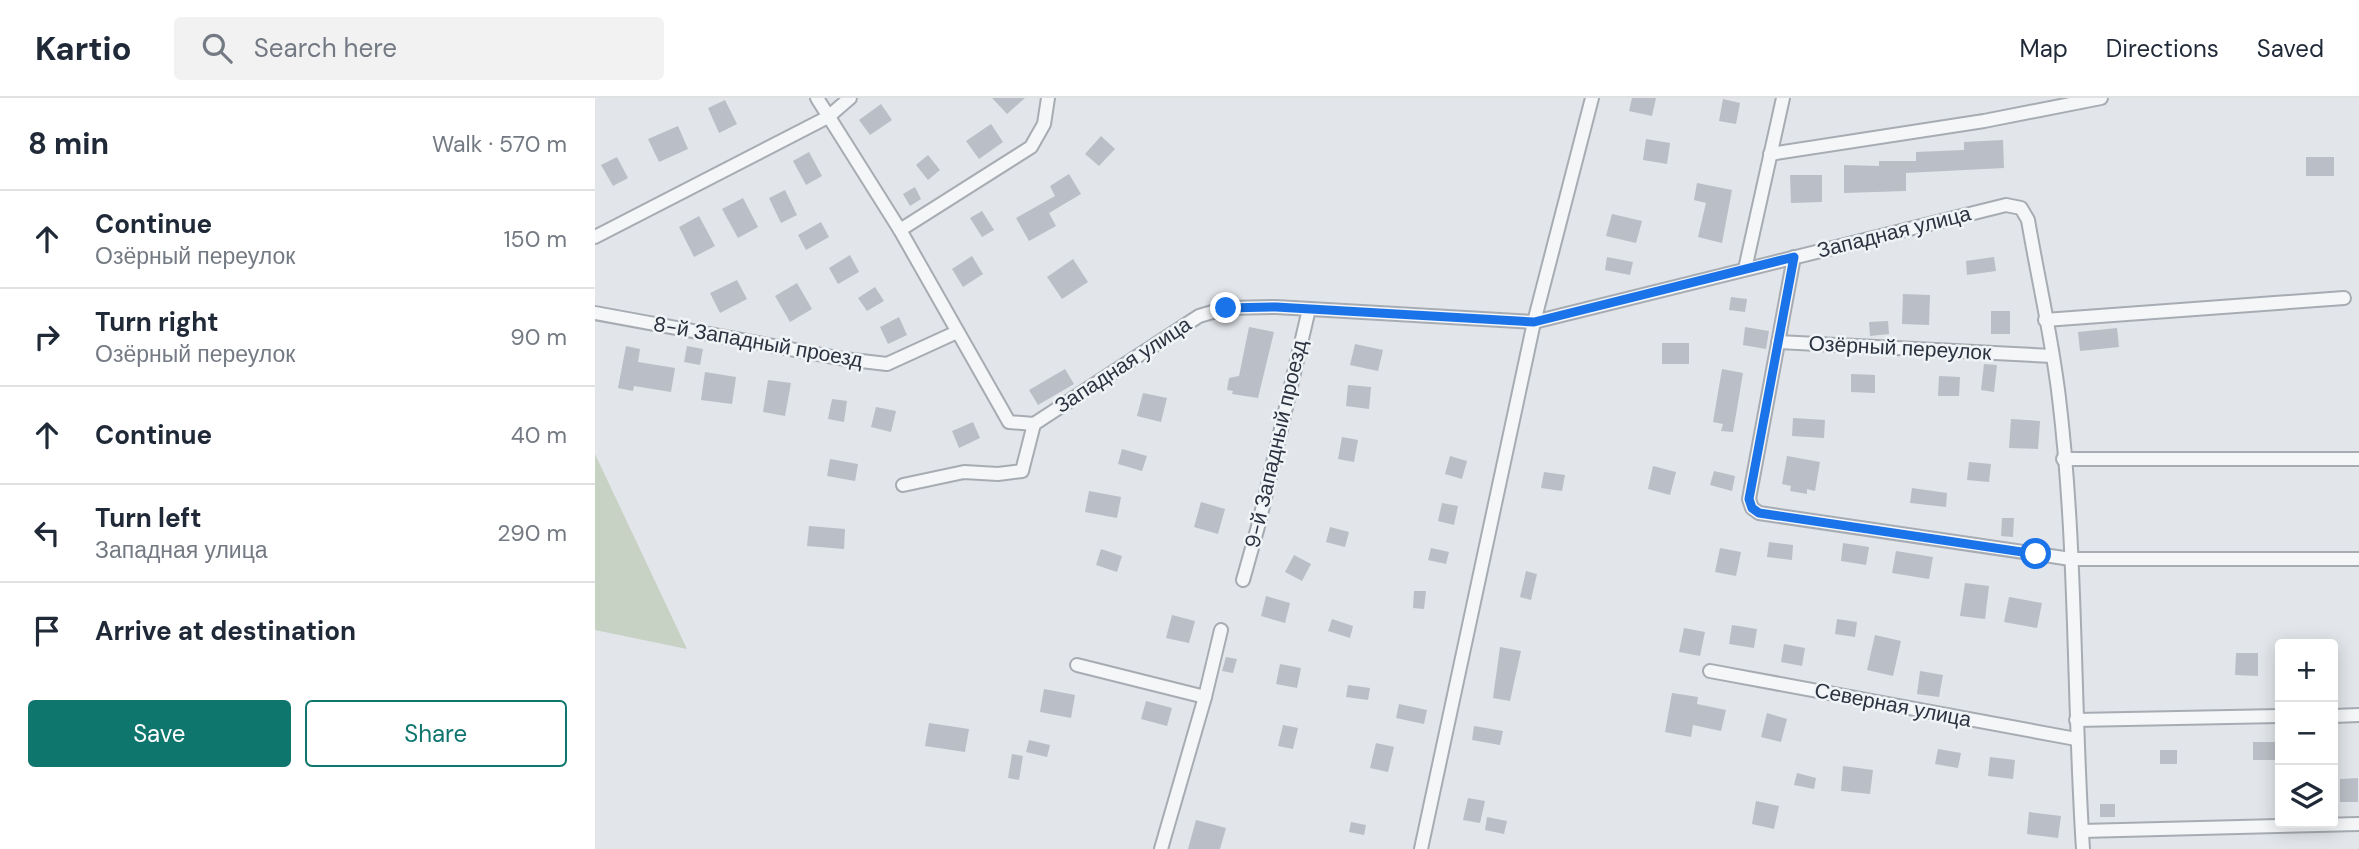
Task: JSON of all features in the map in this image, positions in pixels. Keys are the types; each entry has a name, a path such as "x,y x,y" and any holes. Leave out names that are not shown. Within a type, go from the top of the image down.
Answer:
{"street":[{"name":"Западная улица","path":"817,98 899,230 1009,422 1034,424 1199,316 1226,308 1309,309 1534,322 2005,205 2021,208 2028,220 2045,320"},
{"path":"595,237 828,117 850,98"},
{"path":"899,230 1031,147 1044,124 1048,98"},
{"path":"1421,849 1534,322 1592,98"},
{"path":"1745,269 1783,98"},
{"path":"1770,154 1984,121 2101,98"},
{"path":"1778,342 1794,257"},
{"path":"2083,849 2076,739 2076,634 2071,559 2059,398 2045,320 2344,298"},
{"name":"9-й Западный проезд","path":"1243,580 1309,309"},
{"name":"8-й Западный проезд","path":"595,313 844,359 887,364 957,332"},
{"name":"Озёрный переулок","path":"2052,356 1778,342 1749,499 1752,508 1759,513 2071,559"},
{"path":"903,485 964,472 998,474 1022,471 1034,424"},
{"path":"2063,459 2359,459"},
{"path":"2071,559 2359,559"},
{"path":"1161,849 1205,697 1221,630"},
{"path":"1077,665 1205,697"},
{"name":"Северная улица","path":"1710,671 2076,739"},
{"path":"2338,716 2359,715"},
{"path":"2076,720 2275,716"},
{"path":"2082,831 2359,824"}],"green space":[{"path":"595,454 687,649 595,630"}],"building":[{"path":"992,98 1025,98 1007,114"},
{"path":"1632,98 1656,98 1652,116 1629,111"},
{"path":"1723,99 1740,103 1736,124 1719,121"},
{"path":"725,100 737,124 719,133 708,108"},
{"path":"881,104 892,120 870,135 859,120"},
{"path":"991,124 1003,142 979,159 966,141"},
{"path":"678,126 688,149 659,162 648,139"},
{"path":"1101,136 1115,149 1099,166 1085,154"},
{"path":"1646,139 1670,143 1667,164 1643,160"},
{"path":"2003,140 2004,168 1906,173 1906,191 1844,193 1844,165 1879,166 1879,161 1916,161 1916,152 1964,150 1964,142"},
{"path":"809,152 822,176 806,185 793,161"},
{"path":"928,155 940,170 928,180 916,165"},
{"path":"617,157 628,178 613,186 601,165"},
{"path":"2306,157 2334,157 2334,176 2306,176"},
{"path":"1069,174 1081,194 1049,213 1056,226 1029,241 1016,218 1055,196 1050,186"},
{"path":"1790,175 1822,175 1822,202 1791,203"},
{"path":"1697,183 1732,190 1722,243 1698,237 1706,203 1694,200"},
{"path":"915,187 921,199 910,206 903,194"},
{"path":"785,190 797,215 781,223 769,198"},
{"path":"743,198 758,227 738,238 722,209"},
{"path":"982,211 994,230 982,237 970,218"},
{"path":"1612,214 1642,221 1636,243 1606,236"},
{"path":"699,216 715,246 694,257 679,227"},
{"path":"821,222 829,237 806,250 798,235"},
{"path":"850,255 859,272 838,284 829,268"},
{"path":"972,256 983,274 963,287 952,269"},
{"path":"1607,257 1633,262 1630,275 1605,270"},
{"path":"1994,257 1996,271 1967,275 1966,261"},
{"path":"1073,259 1088,282 1062,299 1047,277"},
{"path":"737,280 747,299 720,313 710,293"},
{"path":"797,283 812,309 790,322 775,296"},
{"path":"875,287 884,301 867,311 858,298"},
{"path":"1903,294 1930,295 1929,325 1902,324"},
{"path":"1731,297 1747,299 1745,312 1729,310"},
{"path":"1991,311 2010,311 2010,334 1991,334"},
{"path":"899,317 907,335 888,344 880,327"},
{"path":"1888,321 1889,334 1870,336 1869,322"},
{"path":"1249,327 1274,332 1258,398 1232,394 1233,391 1227,390 1229,378 1239,376"},
{"path":"1745,327 1769,331 1766,349 1743,345"},
{"path":"2117,328 2119,347 2080,351 2078,332"},
{"path":"1662,343 1689,343 1689,364 1662,364"},
{"path":"1355,344 1383,350 1378,371 1350,365"},
{"path":"626,346 640,349 638,362 675,368 671,392 634,386 633,391 618,388"},
{"path":"687,346 703,349 700,365 684,362"},
{"path":"1984,364 1997,365 1994,392 1981,390"},
{"path":"1065,369 1074,384 1038,405 1029,390"},
{"path":"1722,369 1743,373 1733,432 1721,431 1723,424 1713,422"},
{"path":"705,372 736,377 732,404 701,400"},
{"path":"1851,374 1875,375 1875,393 1851,392"},
{"path":"1939,376 1960,377 1959,396 1938,396"},
{"path":"768,380 791,383 785,416 763,412"},
{"path":"1348,385 1371,387 1369,409 1346,406"},
{"path":"1143,393 1167,398 1161,422 1137,416"},
{"path":"832,399 847,401 844,422 828,419"},
{"path":"876,407 896,411 891,432 871,427"},
{"path":"1793,418 1825,420 1824,438 1792,436"},
{"path":"2011,419 2040,421 2038,449 2009,448"},
{"path":"973,422 980,438 959,448 952,431"},
{"path":"1342,437 1358,440 1354,462 1338,459"},
{"path":"1122,449 1147,456 1142,471 1118,464"},
{"path":"1450,456 1467,461 1462,479 1445,474"},
{"path":"1787,456 1820,462 1815,491 1807,489 1807,494 1790,491 1791,486 1782,484"},
{"path":"830,459 858,464 855,481 827,476"},
{"path":"1969,462 1991,464 1989,482 1967,480"},
{"path":"1653,466 1676,472 1670,495 1648,489"},
{"path":"1714,471 1735,476 1732,491 1710,485"},
{"path":"1544,472 1565,475 1562,491 1541,488"},
{"path":"1912,488 1947,493 1946,507 1910,503"},
{"path":"1089,491 1121,497 1117,518 1085,512"},
{"path":"1201,502 1225,509 1218,534 1194,527"},
{"path":"1442,503 1458,506 1454,525 1438,521"},
{"path":"2002,518 2014,518 2013,537 2001,536"},
{"path":"809,526 845,529 844,549 807,546"},
{"path":"1330,527 1349,532 1345,547 1326,542"},
{"path":"1769,542 1793,545 1792,560 1767,557"},
{"path":"1843,543 1869,547 1866,565 1841,561"},
{"path":"1431,548 1449,552 1446,564 1428,560"},
{"path":"1720,548 1741,552 1736,576 1715,572"},
{"path":"1101,549 1122,556 1117,572 1096,565"},
{"path":"1896,551 1933,557 1929,579 1892,573"},
{"path":"1294,555 1311,564 1302,581 1285,572"},
{"path":"1526,571 1537,574 1531,600 1520,597"},
{"path":"1965,583 1989,586 1985,619 1960,616"},
{"path":"1414,591 1426,591 1424,609 1413,608"},
{"path":"1266,596 1290,603 1285,623 1261,616"},
{"path":"2009,597 2042,603 2037,628 2004,622"},
{"path":"1172,615 1195,621 1189,643 1166,638"},
{"path":"1332,619 1353,626 1350,638 1328,631"},
{"path":"1837,619 1857,622 1855,637 1835,634"},
{"path":"1732,625 1757,629 1754,648 1729,644"},
{"path":"1684,628 1705,632 1700,656 1679,652"},
{"path":"1875,635 1901,641 1893,676 1867,670"},
{"path":"1784,644 1805,648 1802,666 1781,662"},
{"path":"1500,647 1521,651 1510,701 1493,698"},
{"path":"2236,653 2258,653 2258,676 2235,675"},
{"path":"1226,657 1237,659 1233,673 1222,671"},
{"path":"1280,664 1301,668 1297,688 1276,684"},
{"path":"1920,671 1943,675 1939,697 1917,694"},
{"path":"1348,685 1370,688 1368,700 1346,697"},
{"path":"1044,689 1075,695 1071,718 1040,712"},
{"path":"1672,693 1698,697 1697,704 1726,710 1721,731 1693,725 1691,737 1665,732"},
{"path":"1146,701 1172,708 1167,726 1141,719"},
{"path":"1399,704 1427,710 1424,724 1396,718"},
{"path":"1767,713 1787,719 1781,742 1761,737"},
{"path":"929,723 969,729 965,752 925,746"},
{"path":"1283,725 1298,728 1293,749 1278,746"},
{"path":"1474,726 1503,731 1500,745 1472,740"},
{"path":"1029,740 1050,745 1047,757 1026,752"},
{"path":"2253,742 2275,742 2275,760 2253,760"},
{"path":"1376,743 1394,747 1388,772 1370,768"},
{"path":"1938,749 1961,753 1958,768 1935,764"},
{"path":"2160,750 2177,750 2177,764 2160,764"},
{"path":"1012,754 1023,756 1019,780 1008,778"},
{"path":"1990,757 2015,760 2013,779 1988,776"},
{"path":"1843,766 1873,770 1870,794 1841,791"},
{"path":"1797,773 1816,778 1814,789 1794,785"},
{"path":"2358,778 2358,802 2340,802 2340,779"},
{"path":"1468,798 1485,801 1480,823 1463,820"},
{"path":"1756,801 1779,806 1774,829 1752,824"},
{"path":"2100,804 2115,804 2115,817 2100,817"},
{"path":"2029,812 2061,816 2058,838 2027,834"},
{"path":"1487,817 1507,821 1504,834 1485,830"},
{"path":"1196,820 1226,828 1220,849 1188,849"},
{"path":"1351,822 1366,825 1364,835 1349,832"}],"route":[{"path":"1226,308 1276,307 1534,322 1794,257 1749,499 1752,508 1759,513 2036,554"}]}
